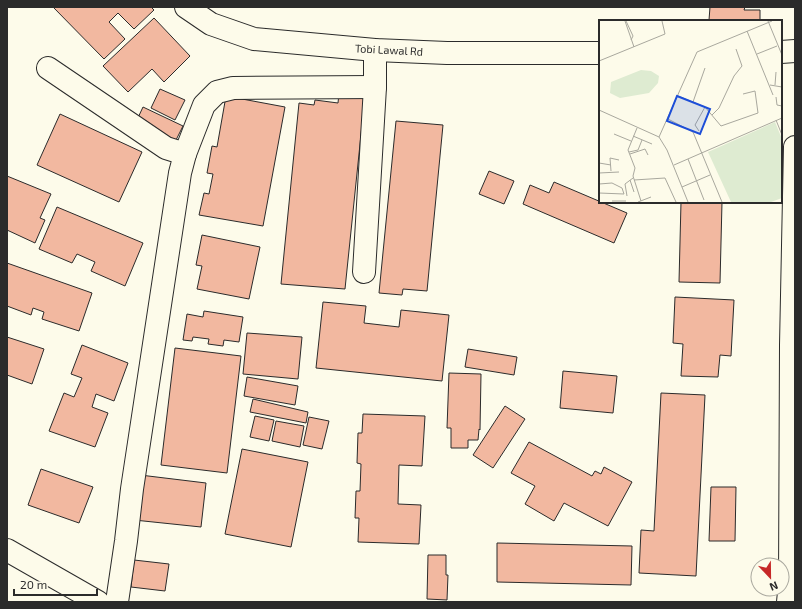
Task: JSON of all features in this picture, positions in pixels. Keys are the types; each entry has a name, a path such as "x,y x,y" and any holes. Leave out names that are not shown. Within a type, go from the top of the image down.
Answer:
{"street":[{"name":"Tobi Lawal Rd","path":"186,7 211,24 254,39 375,50 447,53 599,54"},
{"path":"364,272 375,87 375,50"},
{"path":"782,52 795,52"},
{"path":"48,68 166,148 185,154"},
{"path":"117,602 133,481 179,181 185,154 204,105 217,92 233,88 375,87"},
{"path":"788,602 790,582 790,345 795,147"},
{"path":"7,550 98,602"}],"building":[{"path":"53,7 151,7 154,10 134,29 118,13 109,22 125,39 104,59"},
{"path":"710,7 745,7 744,10 760,10 760,20 709,20"},
{"path":"154,18 190,56 164,82 152,69 128,92 103,66"},
{"path":"160,89 185,100 175,120 151,108"},
{"path":"339,93 365,96 345,289 281,284 299,103 314,105 315,100 338,103"},
{"path":"226,96 285,107 263,226 199,215 204,193 209,194 213,174 207,173 212,146 217,147"},
{"path":"143,107 183,126 176,140 136,122"},
{"path":"60,114 142,152 119,202 37,165"},
{"path":"396,121 443,125 427,291 403,289 402,295 379,293"},
{"path":"489,171 514,181 504,204 479,194"},
{"path":"7,176 51,194 40,218 45,220 35,243 7,230"},
{"path":"554,182 599,201 599,203 603,203 627,213 614,243 523,204 530,185 549,193"},
{"path":"681,203 722,203 720,283 679,282"},
{"path":"57,207 143,243 125,286 91,271 95,262 77,254 72,263 39,249"},
{"path":"202,235 260,247 249,299 197,289 202,266 196,265"},
{"path":"7,263 92,293 79,331 42,319 44,312 33,308 31,315 7,306"},
{"path":"675,297 734,300 731,356 720,355 718,377 681,376 683,344 673,343"},
{"path":"323,302 366,306 364,323 399,327 401,310 449,315 442,381 316,368"},
{"path":"204,311 243,317 239,342 224,340 223,346 208,344 209,339 193,337 192,341 183,340 187,314 203,317"},
{"path":"247,333 302,337 298,379 243,374"},
{"path":"7,337 44,349 32,384 7,375"},
{"path":"82,345 128,363 114,401 96,394 92,407 108,413 95,447 49,431 64,393 74,397 82,378 71,374"},
{"path":"175,348 241,356 227,473 161,465"},
{"path":"468,349 517,357 514,375 465,367"},
{"path":"563,371 617,376 613,413 560,408"},
{"path":"449,373 481,374 480,430 479,429 478,440 468,440 468,448 451,448 451,428 447,428"},
{"path":"247,377 298,386 295,405 244,396"},
{"path":"661,393 705,395 696,576 639,573 641,530 654,531"},
{"path":"253,399 308,412 306,423 250,412"},
{"path":"505,406 525,419 493,468 473,455"},
{"path":"363,414 425,416 422,466 399,465 398,504 421,505 419,544 358,542 359,518 355,518 356,491 360,491 361,464 357,463 358,433 362,433"},
{"path":"255,416 274,420 269,441 250,437"},
{"path":"309,417 329,421 322,449 303,445"},
{"path":"276,421 304,426 300,447 272,441"},
{"path":"529,442 592,476 595,471 601,474 604,467 632,482 608,526 564,503 554,521 525,504 535,486 511,473"},
{"path":"242,449 308,462 291,547 225,534"},
{"path":"41,469 93,487 79,523 28,505"},
{"path":"140,475 206,483 201,527 134,520"},
{"path":"711,487 736,487 735,541 709,541"},
{"path":"497,543 632,546 631,585 497,582"},
{"path":"428,555 446,555 446,575 448,575 447,600 427,599"},
{"path":"134,560 169,564 165,591 131,587"}]}
